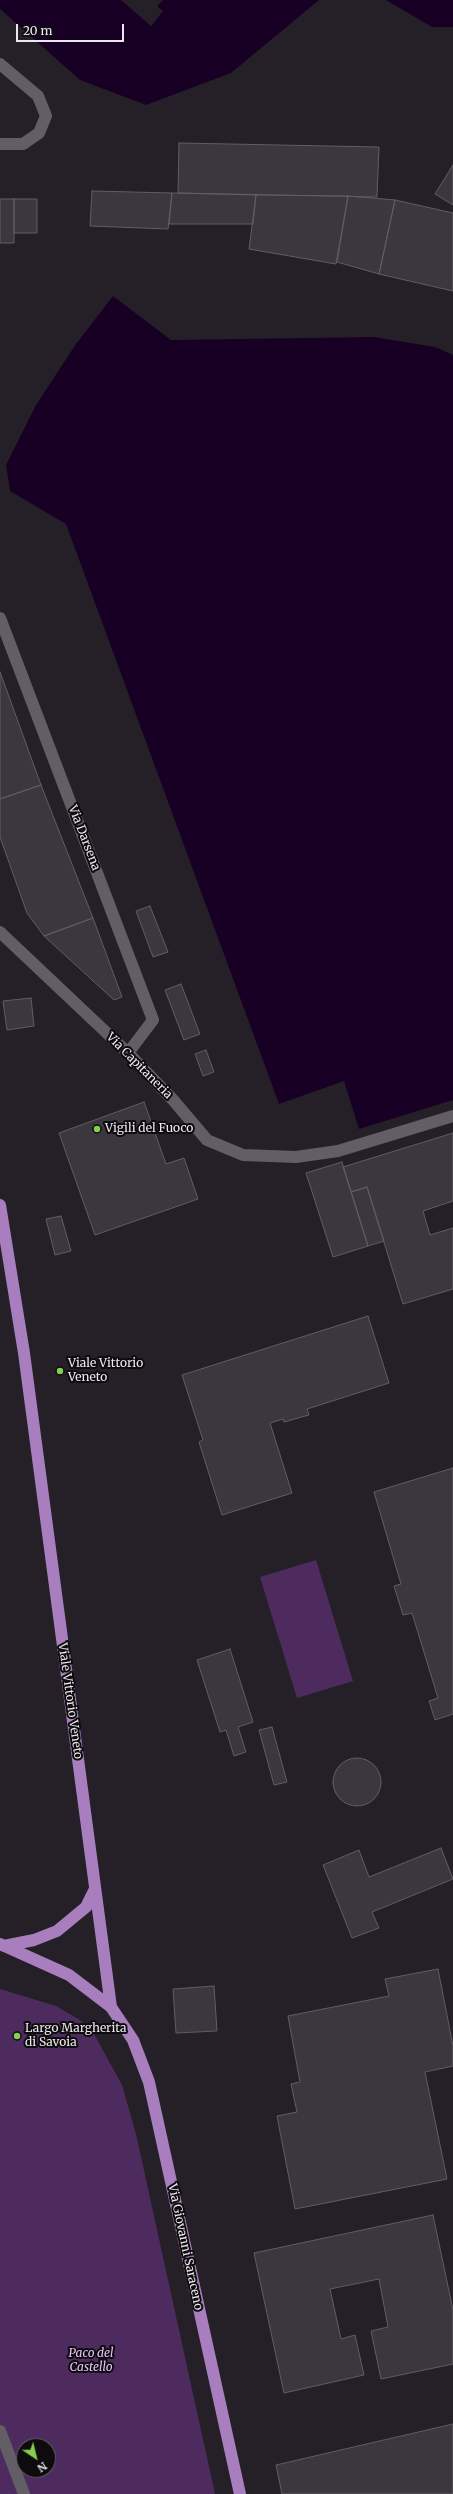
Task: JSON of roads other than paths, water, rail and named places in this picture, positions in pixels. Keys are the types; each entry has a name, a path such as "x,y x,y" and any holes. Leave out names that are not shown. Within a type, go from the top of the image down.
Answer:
{"main road":[{"name":"Viale Vittorio Veneto","path":"0,1205 24,1353 111,2007"},
{"path":"2,1945 34,1940 57,1931 86,1907 95,1889"},
{"path":"2,1945 69,1975 111,2007"},
{"name":"Via Giovanni Saraceno","path":"111,2007 132,2040 149,2082 240,2494"}],"street":[{"path":"0,64 38,96 46,116 39,133 23,144 0,144"},
{"name":"Via Darsena","path":"0,618 153,1020 128,1053"},
{"name":"Via Capitaneria","path":"0,932 128,1053 174,1101 207,1140 243,1155 296,1156 338,1151 453,1116"},
{"path":"0,2431 24,2494"}],"place":[{"name":"Vigili del Fuoco","path":"97,1129"},
{"name":"Viale Vittorio Veneto","path":"60,1371"},
{"name":"Largo Margherita di Savoia","path":"17,2036"}],"park label":[{"name":"Paco del Castello","path":"91,2361"}]}
